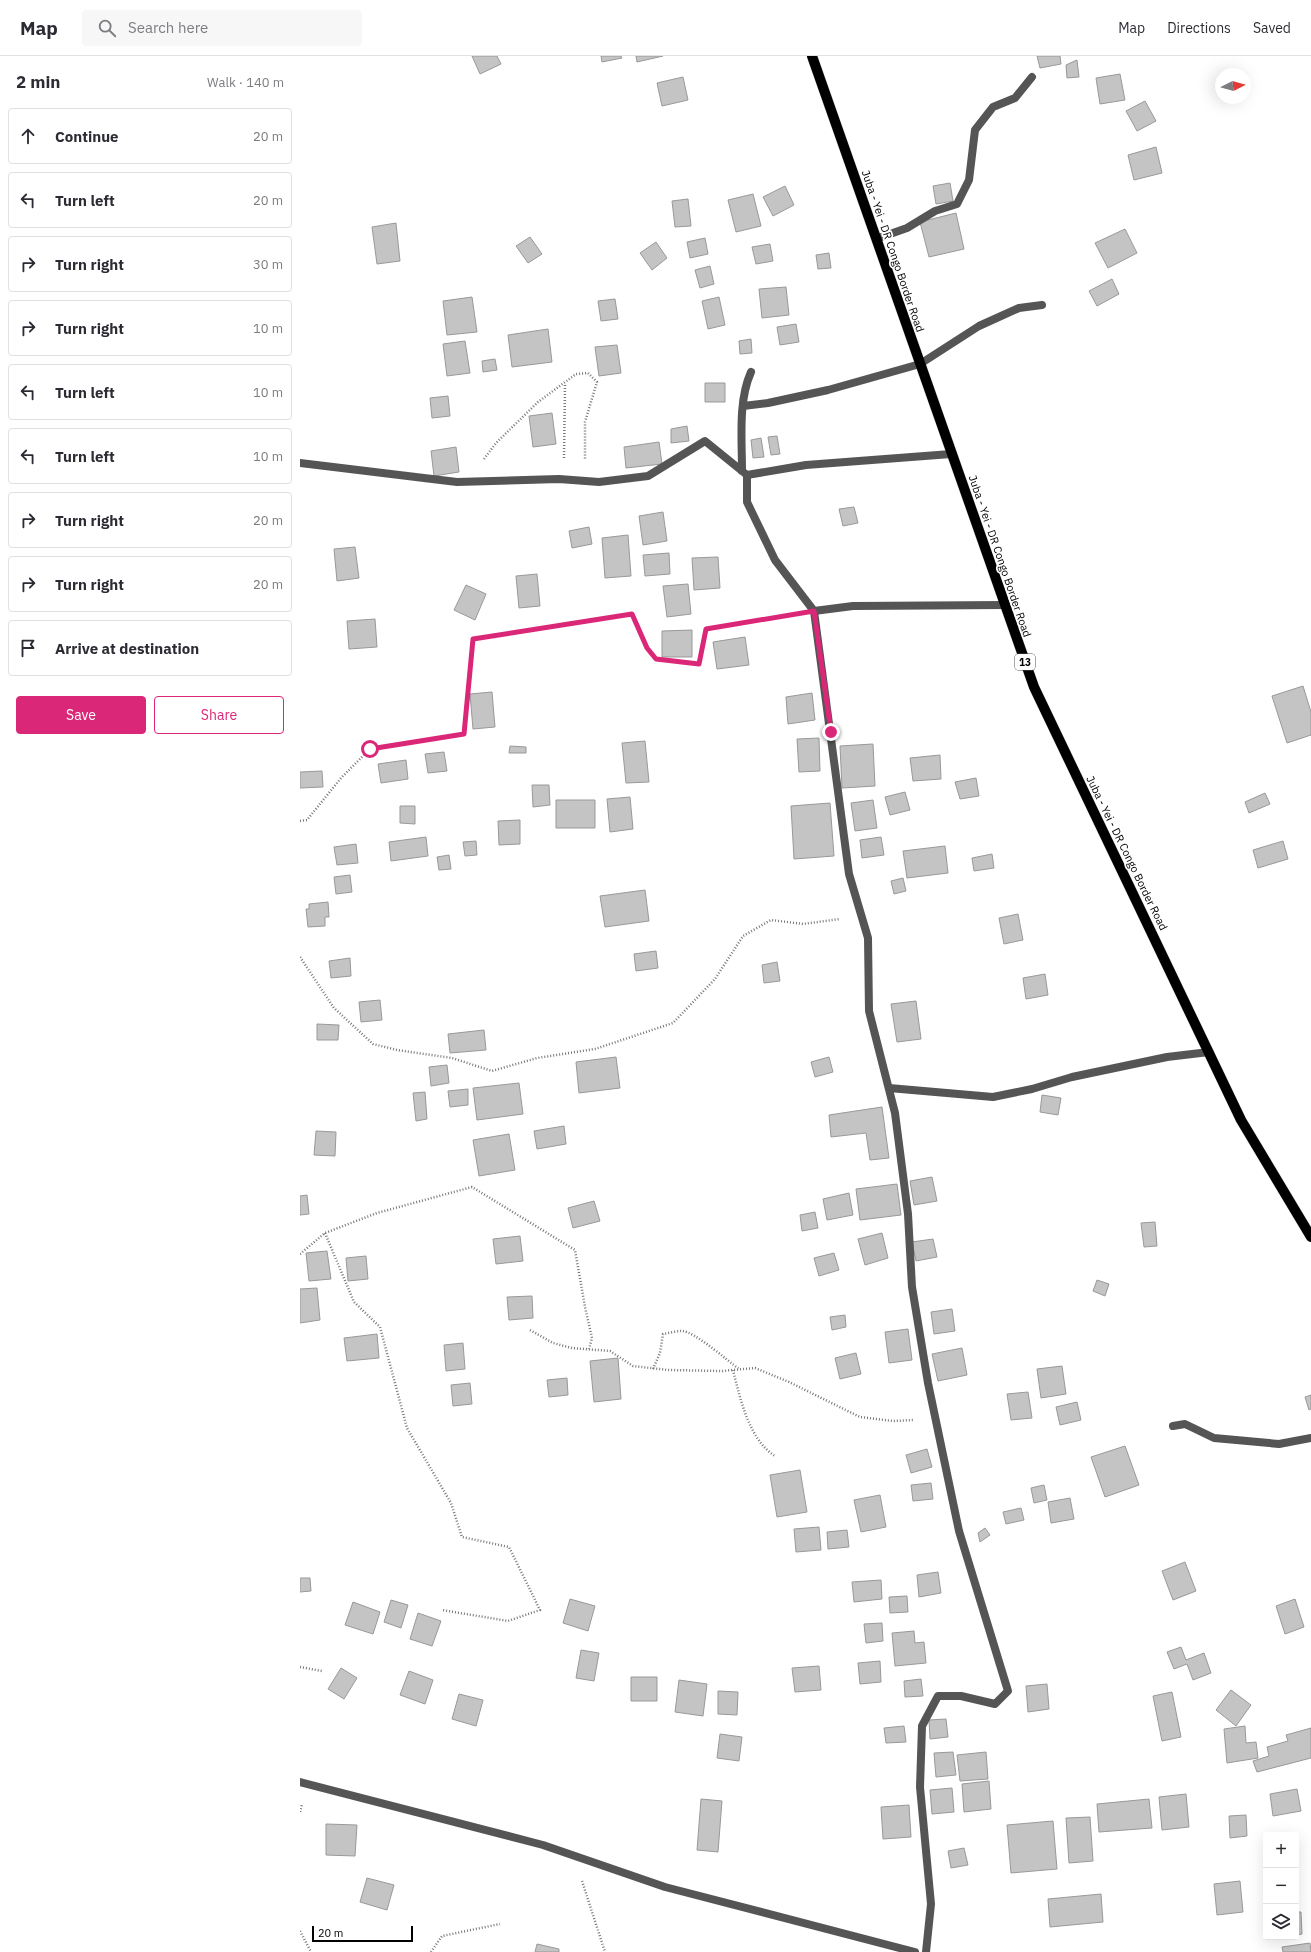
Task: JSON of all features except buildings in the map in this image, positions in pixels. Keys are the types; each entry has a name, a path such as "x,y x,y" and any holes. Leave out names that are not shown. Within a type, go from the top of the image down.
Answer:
{"main road":[{"name":"Juba - Yei - DR Congo Border Road","path":"812,56 1034,687 1241,1120 1311,1237"}],"street":[{"path":"876,239 906,228 935,210 957,204 968,180 975,130 993,107 1015,98 1032,77"},
{"path":"743,406 768,403 828,390 920,364 980,326 1020,308 1042,306"},
{"path":"751,372 746,383 741,430 747,502 775,560 814,611 849,874 868,938 869,1011 895,1113 908,1214 912,1287 936,1419 959,1531 1008,1691 995,1704 961,1696 938,1696 922,1726 920,1787 931,1904 926,1952"},
{"path":"300,463 421,479 467,482 565,480 599,482 648,476 705,442 744,473 806,465 952,454"},
{"path":"814,611 853,606 1005,605"},
{"path":"889,1088 993,1097 1032,1089 1072,1077 1167,1057 1209,1052"},
{"path":"1173,1426 1186,1424 1214,1438 1279,1444 1311,1438"},
{"path":"300,1782 543,1845 665,1887 915,1952"}],"path":[{"path":"467,482 496,443 538,402 576,374 588,373 596,382 584,422 586,481"},
{"path":"565,382 565,480"},
{"path":"300,821 307,820 341,778 370,749 464,734 473,639 632,614 647,648 656,659 699,664 706,629 814,611"},
{"path":"300,957 334,1008 373,1044 397,1050 452,1058 492,1072 537,1058 595,1049 673,1023 715,979 743,936 771,920 803,924 861,915"},
{"path":"300,1254 325,1233 377,1213 472,1187 575,1250 592,1338 589,1350"},
{"path":"325,1233 354,1302 380,1327 407,1428 451,1503 462,1537 509,1547 540,1610 508,1621 442,1610"},
{"path":"530,1330 553,1342 572,1348 610,1351 633,1366 668,1370 739,1370 755,1368 789,1382 860,1417 893,1421 936,1419"},
{"path":"653,1369 660,1353 663,1334 682,1331 688,1332 710,1346 739,1370"},
{"path":"734,1370 741,1404 744,1411 766,1450 776,1456"},
{"path":"300,1667 322,1671"},
{"path":"574,1856 605,1952"},
{"path":"431,1952 442,1936 500,1924"},
{"path":"300,1931 311,1952"}],"route":[{"path":"370,749 464,734 473,639 632,614 647,648 656,659 699,664 706,629 814,611 831,732"}]}
